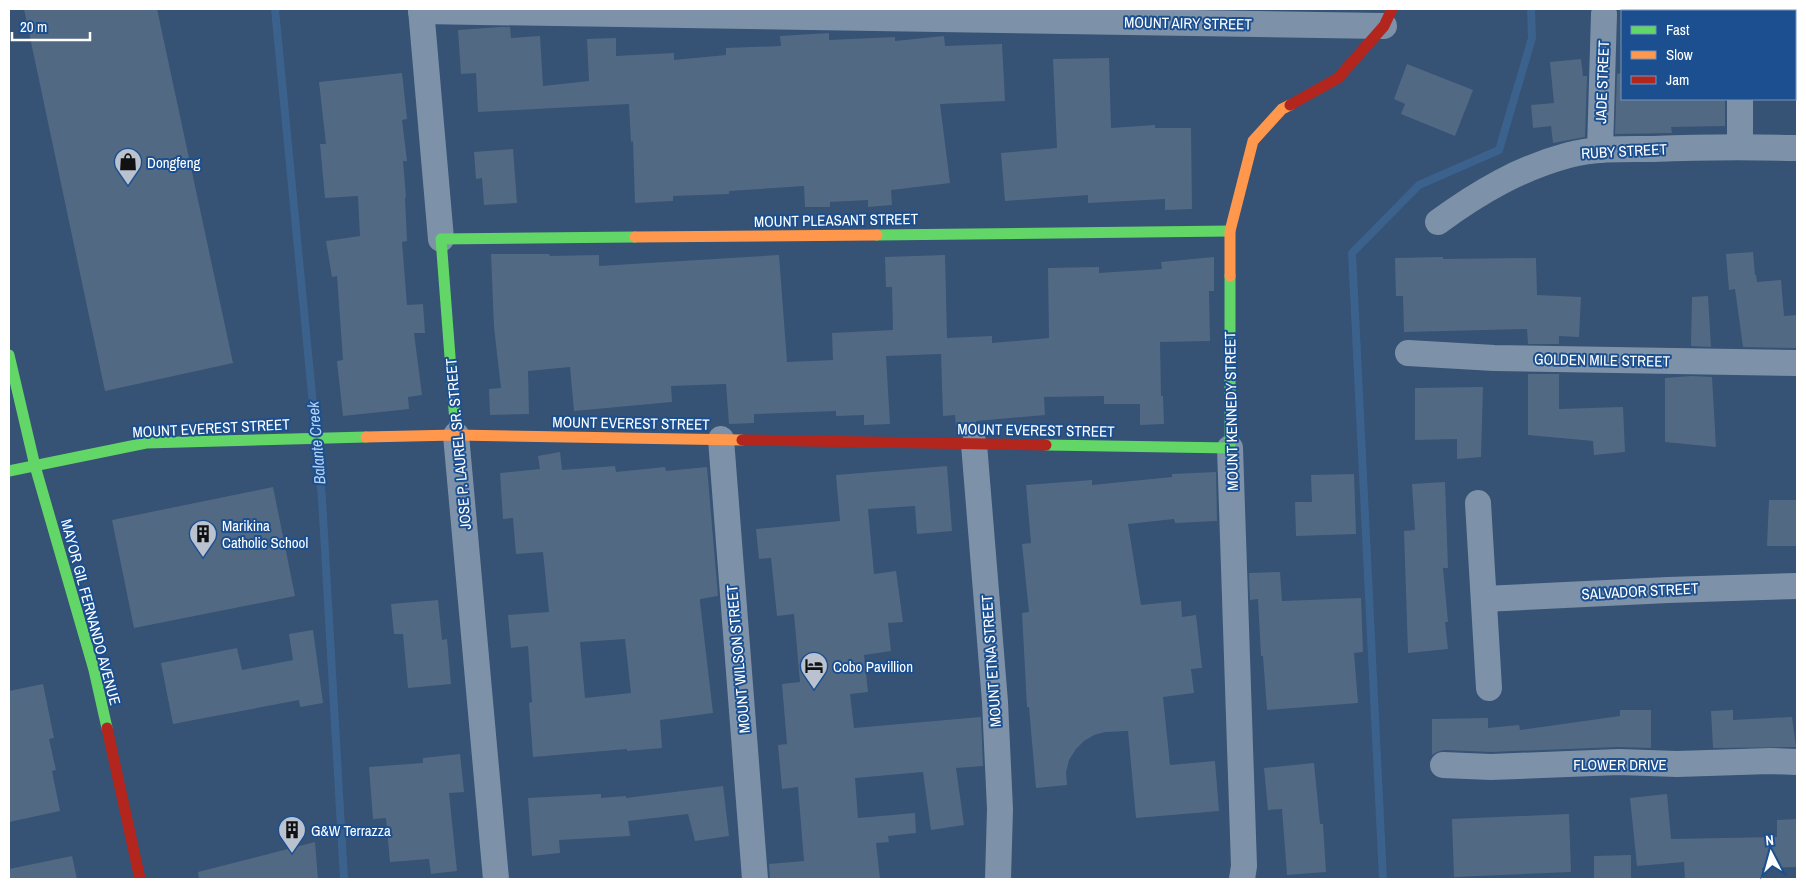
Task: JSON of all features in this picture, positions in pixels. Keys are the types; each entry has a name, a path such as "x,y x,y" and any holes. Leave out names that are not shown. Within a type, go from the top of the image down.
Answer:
{"street":[{"name":"MOUNT AIRY STREET","path":"421,10 1388,17"},
{"name":"JOSE P. LAUREL SR. STREET","path":"421,10 456,435 496,879"},
{"name":"JADE STREET","path":"1600,150 1604,14"},
{"name":"MOUNT KENNEDY STREET","path":"1242,879 1244,866 1230,448 1230,231 1252,141 1282,109 1338,78 1388,17"},
{"path":"1740,100 1740,146"},
{"name":"RUBY STREET","path":"1438,222 1472,197 1507,178 1540,164 1571,155 1600,150 1740,146 1797,148"},
{"name":"MOUNT PLEASANT STREET","path":"441,239 1230,231"},
{"name":"GOLDEN MILE STREET","path":"1408,353 1494,358 1797,363"},
{"name":"MAYOR GIL FERNANDO AVENUE","path":"9,354 35,466 94,670 140,879"},
{"name":"MOUNT EVEREST STREET","path":"9,471 146,443 456,435 1230,448"},
{"name":"MOUNT WILSON STREET","path":"721,439 756,879"},
{"name":"MOUNT ETNA STREET","path":"974,444 996,722 1000,810 998,879"},
{"path":"1478,503 1489,688"},
{"name":"SALVADOR STREET","path":"1484,599 1659,590 1797,586"},
{"name":"FLOWER DRIVE","path":"1443,765 1491,767 1619,762 1677,764 1797,762"}],"building":[{"name":"Dongfeng","path":"24,9 157,9 233,363 105,391"},
{"path":"510,27 511,38 540,36 543,86 589,81 587,39 616,38 616,56 674,53 674,60 726,55 726,48 781,46 780,36 829,33 829,40 895,37 895,41 944,36 945,46 1002,44 1005,101 940,104 950,183 891,190 892,205 868,207 868,200 830,202 830,207 805,207 804,186 729,191 729,194 673,196 673,201 635,203 633,141 631,142 629,104 478,112 476,73 461,74 458,30"},
{"path":"1109,58 1111,128 1155,125 1155,128 1191,128 1192,209 1165,210 1165,199 1088,203 1088,195 1005,201 1001,153 1057,148 1053,59"},
{"path":"1581,59 1583,76 1587,76 1585,137 1553,143 1551,126 1533,128 1531,105 1554,103 1550,62"},
{"path":"1407,64 1473,90 1455,136 1401,114 1405,104 1394,99"},
{"path":"402,73 407,119 402,120 407,161 403,161 407,241 402,242 407,305 423,304 425,333 414,333 422,395 408,397 409,409 343,416 337,361 343,360 337,276 332,277 326,241 360,236 358,196 325,198 320,144 326,144 319,82"},
{"path":"1621,73 1621,100 1725,100 1725,126 1671,127 1672,133 1615,134 1617,74"},
{"path":"513,149 517,203 484,205 482,178 476,179 474,152"},
{"path":"1753,252 1757,282 1781,280 1784,316 1797,315 1797,348 1743,347 1735,289 1729,290 1726,254"},
{"path":"491,254 599,255 599,266 779,255 787,362 833,360 832,333 893,330 892,287 886,287 885,257 945,255 947,338 992,336 992,343 1049,338 1048,268 1099,267 1099,273 1162,269 1161,262 1214,257 1214,291 1209,291 1210,341 1160,342 1161,396 1163,396 1164,424 1140,425 1140,404 1104,404 1104,396 1044,397 1045,415 976,421 976,426 956,426 955,415 943,416 941,354 886,356 890,424 864,425 864,415 836,416 836,411 754,414 754,423 729,424 726,384 671,386 672,402 574,411 570,367 528,371 529,414 490,415 489,389 501,388 494,327"},
{"path":"1443,257 1443,259 1536,258 1537,295 1581,297 1579,337 1559,336 1559,344 1528,344 1527,329 1404,332 1403,296 1396,296 1395,258"},
{"path":"1708,296 1711,347 1691,346 1692,297"},
{"path":"1528,374 1559,374 1559,409 1623,407 1625,452 1594,455 1593,441 1528,435"},
{"path":"1712,377 1716,447 1665,442 1665,378"},
{"path":"1483,387 1481,457 1457,459 1457,439 1415,440 1415,388"},
{"path":"560,452 562,470 615,466 616,472 665,467 666,471 707,467 718,596 700,599 700,602 713,713 660,720 662,748 533,757 529,703 532,702 528,646 511,648 508,615 549,612 543,552 516,554 513,518 503,519 500,473 540,469 538,456","holes":["625,639 631,693 585,698 580,642"]},
{"path":"947,466 952,531 917,534 915,506 868,509 874,574 896,571 903,622 888,623 891,651 864,655 868,692 850,694 854,728 981,717 983,766 956,768 964,825 931,830 923,772 855,778 858,818 915,813 916,833 888,836 889,842 876,843 880,879 770,879 769,864 804,861 798,787 782,789 778,745 787,744 782,684 800,682 794,614 777,616 771,558 759,559 756,529 840,521 836,475"},
{"path":"1216,472 1217,521 1175,523 1174,519 1128,524 1141,605 1181,601 1182,617 1196,615 1202,668 1191,669 1194,693 1163,697 1170,765 1215,761 1219,811 1136,818 1128,731 1105,732 1094,735 1084,741 1069,760 1066,772 1067,785 1036,788 1029,707 1027,707 1022,613 1029,612 1022,544 1031,543 1026,485 1092,480 1092,485 1172,477 1172,474"},
{"path":"1354,474 1356,534 1296,536 1295,502 1312,502 1311,475"},
{"path":"1445,482 1448,568 1443,568 1448,622 1445,622 1448,649 1408,653 1404,531 1415,530 1412,484"},
{"name":"Marikina Catholic School","path":"273,487 295,596 134,628 112,520"},
{"path":"1769,500 1797,500 1797,546 1767,546"},
{"path":"1280,572 1282,601 1361,598 1363,652 1354,653 1358,703 1267,710 1263,656 1261,656 1258,599 1250,600 1249,573"},
{"path":"438,600 442,640 447,639 451,684 408,688 403,634 394,634 391,604"},
{"path":"313,630 323,703 300,707 299,700 173,724 161,663 237,648 242,670 293,660 289,634"},
{"path":"43,684 54,738 49,739 56,770 52,771 60,811 9,822 9,691"},
{"path":"1620,710 1651,710 1651,748 1618,747 1491,752 1444,750 1432,755 1432,719 1488,718 1488,728 1519,725 1520,730 1620,716"},
{"path":"1733,710 1733,720 1792,717 1796,747 1713,748 1711,711"},
{"path":"460,754 464,792 449,793 457,871 431,874 429,859 390,862 386,818 373,819 369,767 423,763 423,758"},
{"path":"1314,763 1320,824 1323,824 1326,872 1287,875 1282,809 1268,810 1264,768"},
{"path":"723,786 729,836 695,841 688,814 628,821 630,836 559,840 560,853 532,856 528,798 601,794 601,798 626,796 626,798"},
{"path":"1667,794 1671,839 1777,837 1777,820 1797,819 1797,867 1762,868 1763,879 1685,879 1684,862 1637,866 1630,798"},
{"path":"1569,814 1571,872 1454,877 1452,819"},
{"name":"G&W Terrazza","path":"315,842 318,879 199,879 198,872"},
{"path":"1631,855 1631,879 1594,879 1594,856"},
{"path":"72,856 77,879 9,879 9,869"}],"waterway":[{"name":"Balante Creek","path":"275,9 322,499 344,879"},
{"path":"1383,879 1352,253 1419,185 1499,150 1532,38 1531,9"}],"traffic: fast":[{"path":"877,235 1230,231"},
{"path":"456,435 441,239 635,237"},
{"path":"1046,445 1230,448 1230,276"},
{"path":"9,355 35,466 94,670 107,728"},
{"path":"9,471 146,443 366,437"}],"traffic: slow":[{"path":"1230,276 1230,231 1253,141 1282,109 1290,105"},
{"path":"635,237 877,235"},
{"path":"366,437 456,435 742,440"}],"traffic: jam":[{"path":"1290,105 1338,78 1384,26 1392,9"},
{"path":"742,440 1046,445"},
{"path":"107,728 140,879"}],"place":[{"name":"Dongfeng","path":"128,186"},
{"name":"Marikina Catholic School","path":"203,558"},
{"name":"Cobo Pavillion","path":"814,690"},
{"name":"G&W Terrazza","path":"292,854"}]}
